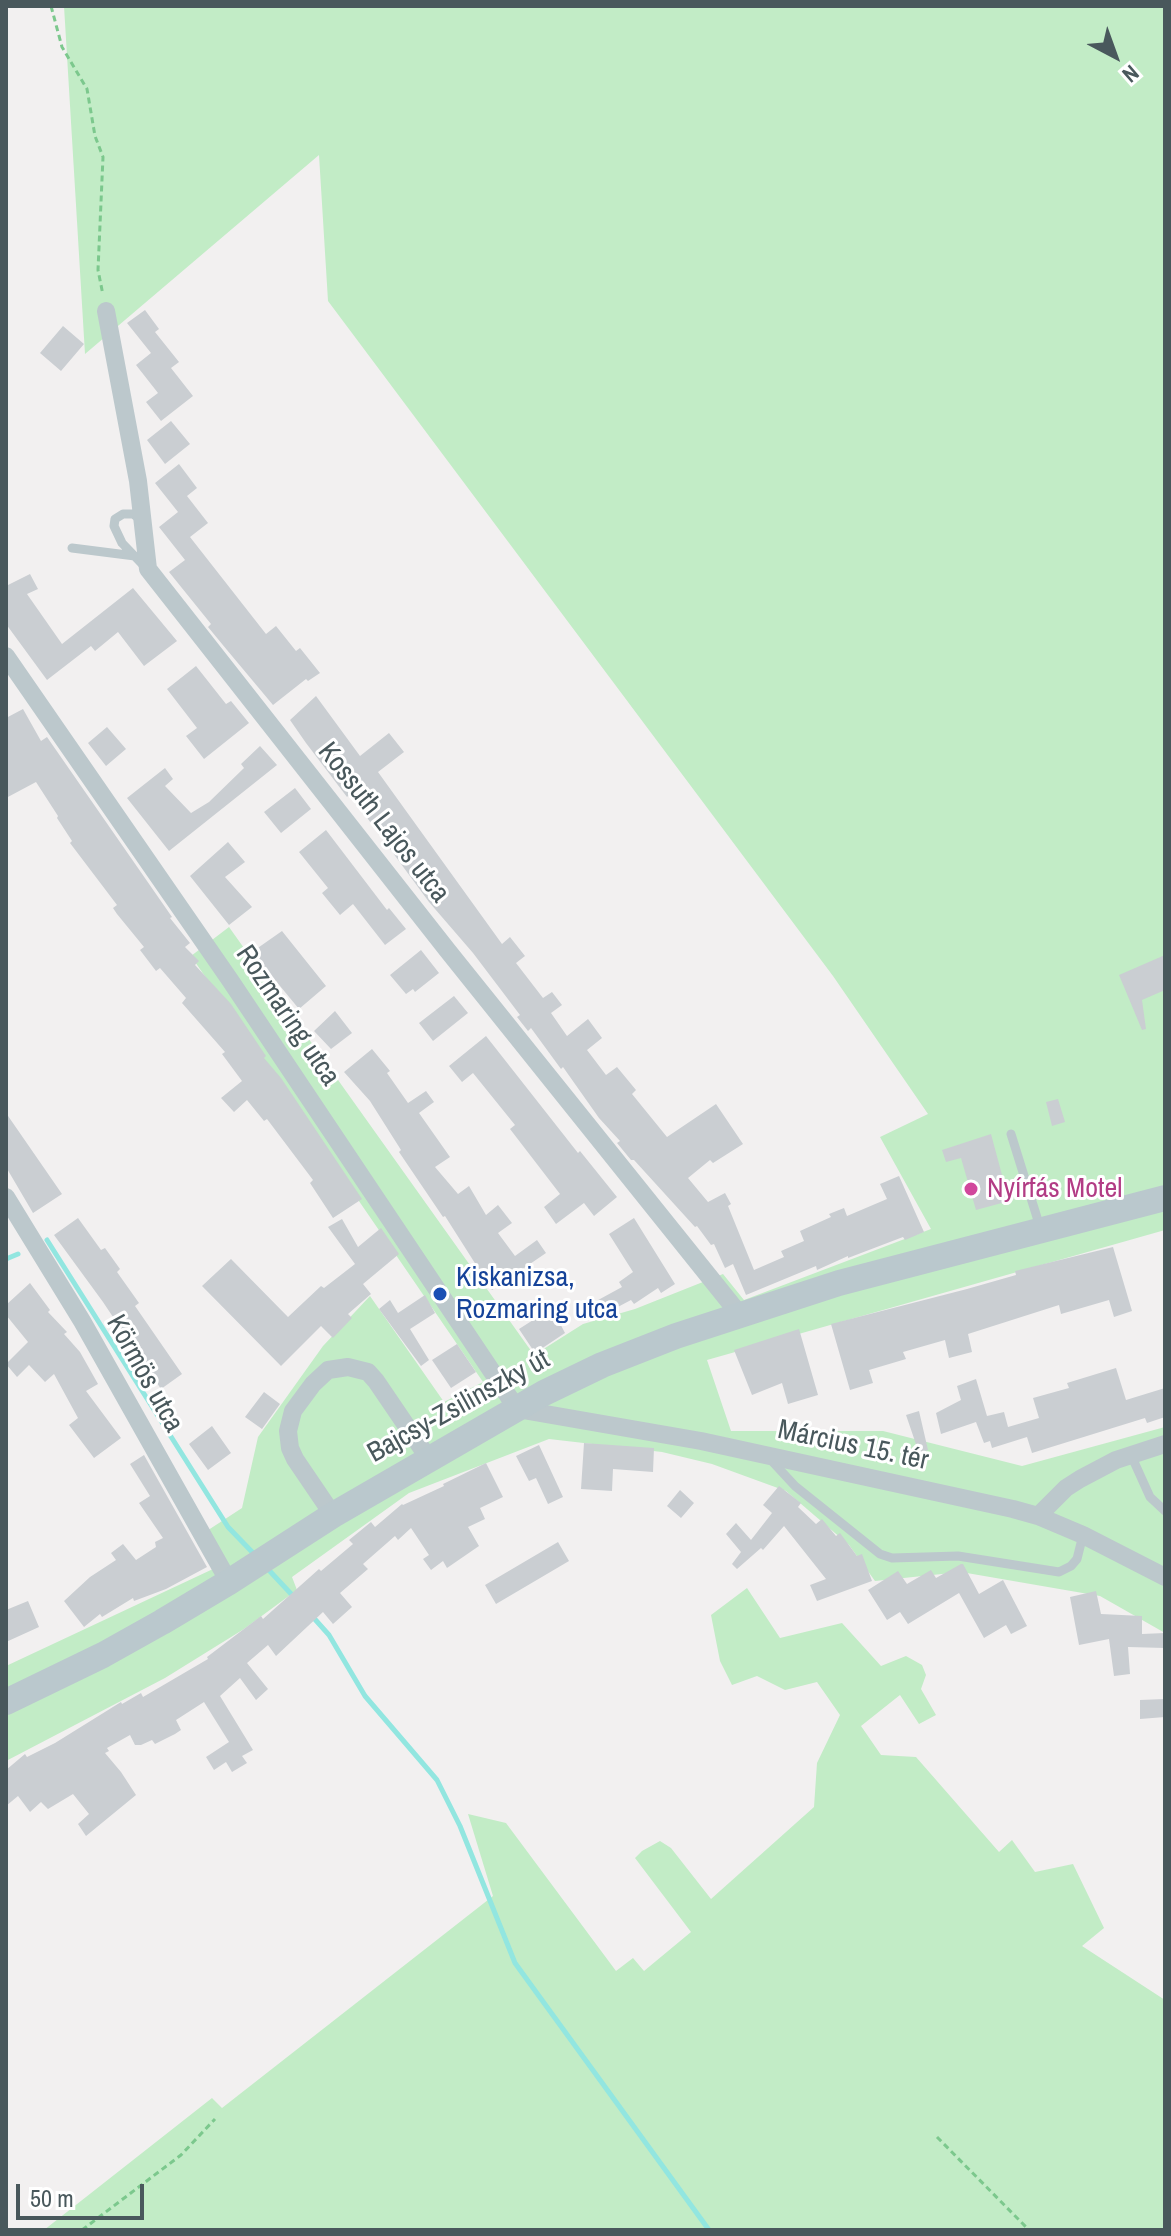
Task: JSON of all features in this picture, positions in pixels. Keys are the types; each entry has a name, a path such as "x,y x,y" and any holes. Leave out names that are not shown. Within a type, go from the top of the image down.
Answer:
{"main road":[{"name":"Bajcsy-Zsilinszky út","path":"6,1702 103,1655 229,1582 333,1515 517,1409 636,1350 839,1283 1165,1198"}],"street":[{"path":"106,311 131,440 142,521 141,563"},
{"name":"Kossuth Lajos utca","path":"141,563 740,1315"},
{"name":"Rozmaring utca","path":"6,656 230,980 517,1409"},
{"name":"Körmös utca","path":"6,1197 82,1321 229,1582"},
{"path":"333,1515 295,1459 288,1431 293,1411 328,1370 348,1367 368,1372 429,1459"},
{"name":"Március 15. tér","path":"517,1409 701,1441 1038,1516 1165,1577"},
{"path":"1038,1516 1066,1488 1131,1455 1165,1444"}],"lane":[{"path":"141,563 115,534 114,522 126,513 136,515 142,521"},
{"path":"72,548 141,563"},
{"path":"1011,1134 1041,1231"},
{"path":"1131,1455 1150,1497 1165,1511"},
{"path":"768,1456 795,1486 886,1557 958,1556 1059,1572 1077,1559 1083,1535"}],"path":[{"path":"51,6 62,47 87,89 95,136 103,157 98,270 106,311"},
{"path":"82,2230 181,2155 215,2119"},
{"path":"937,2137 1029,2230"}],"green space":[{"path":"64,6 1165,6 1165,1230 707,1360 731,1431 883,1431 1022,1466 1165,1427 1165,1633 1100,1596 961,1572 875,1581 849,1545 786,1491 712,1464 662,1452 549,1439 409,1493 292,1577 297,1590 244,1629 165,1678 6,1761 6,1666 213,1569 196,1538 242,1508 258,1437 323,1346 370,1296 444,1402 483,1382 191,956 229,927 534,1355 583,1324 635,1309 723,1274 744,1300 931,1229 880,1137 928,1114 833,976 328,301 319,155 85,354"},
{"path":"747,1588 780,1638 842,1623 881,1666 906,1656 922,1665 926,1675 921,1689 936,1715 919,1724 900,1695 861,1726 881,1755 916,1757 999,1852 1012,1840 1035,1872 1073,1864 1104,1928 1082,1946 1165,2000 1165,2230 44,2230 212,2098 222,2108 493,1896 468,1814 506,1823 616,1971 633,1958 644,1971 691,1932 635,1858 660,1841 671,1848 711,1899 814,1807 817,1763 840,1715 817,1682 785,1690 757,1676 732,1685 720,1661 711,1615"}],"building":[{"path":"145,310 159,329 155,332 179,362 171,368 193,396 161,421 146,402 158,393 136,365 151,353 127,323"},
{"path":"63,326 84,344 61,371 40,353"},
{"path":"171,421 190,444 165,464 147,440"},
{"path":"179,464 197,488 187,496 208,523 190,537 266,634 276,626 296,651 300,648 320,673 308,681 306,679 273,705 208,627 211,624 169,572 185,560 159,527 178,512 155,483"},
{"path":"30,574 38,589 27,594 62,644 133,588 177,641 144,666 118,632 95,651 91,646 47,680 6,624 6,586"},
{"path":"196,666 226,704 231,701 249,723 204,759 186,736 197,728 167,689"},
{"path":"316,696 360,756 389,733 404,752 378,772 502,944 510,937 525,956 516,963 543,998 552,992 562,1005 551,1013 567,1036 588,1019 602,1038 587,1050 606,1075 617,1067 636,1090 632,1094 667,1137 716,1104 743,1144 713,1163 710,1160 688,1178 708,1202 725,1193 754,1270 784,1257 781,1251 804,1241 800,1231 831,1217 829,1214 844,1208 847,1216 887,1199 880,1184 899,1176 924,1232 848,1256 817,1270 816,1266 746,1295 733,1264 725,1268 714,1244 711,1245 697,1226 617,1143 620,1141 599,1118 563,1067 561,1069 531,1028 528,1031 517,1017 520,1015 473,953 429,902 368,819 306,743 290,720"},
{"path":"23,709 41,741 47,737 190,943 185,947 199,961 195,965 231,1004 266,1056 264,1058 281,1078 362,1199 333,1218 310,1183 313,1180 267,1119 264,1121 247,1100 234,1112 221,1098 242,1081 222,1054 225,1052 182,1003 186,998 160,968 156,971 140,950 144,947 117,914 113,908 117,905 70,843 72,841 36,782 6,798 6,718"},
{"path":"107,727 126,749 106,766 88,743"},
{"path":"260,746 277,765 169,851 127,798 165,768 173,779 165,786 191,813 209,802 244,768 241,764"},
{"path":"295,788 311,809 281,833 264,812"},
{"path":"326,830 387,910 389,908 406,929 385,945 353,904 340,915 322,893 328,888 299,852"},
{"path":"228,842 245,862 225,877 252,907 229,925 190,876"},
{"path":"282,931 326,986 299,1009 252,952"},
{"path":"421,950 439,973 415,992 413,989 406,994 390,975"},
{"path":"1165,955 1165,990 1142,1000 1146,1029 1142,1030 1119,975"},
{"path":"454,996 468,1013 433,1041 419,1023"},
{"path":"335,1011 352,1033 331,1049 314,1031"},
{"path":"486,1036 578,1153 580,1151 617,1197 594,1216 584,1203 556,1224 544,1207 560,1194 510,1129 515,1125 473,1073 462,1082 449,1066"},
{"path":"372,1049 390,1071 387,1073 408,1103 426,1091 434,1102 419,1113 450,1157 435,1167 458,1194 469,1186 486,1215 498,1205 512,1223 498,1233 515,1256 537,1240 546,1253 492,1290 399,1152 401,1150 370,1101 344,1072"},
{"path":"1058,1099 1065,1122 1052,1126 1046,1102"},
{"path":"6,1113 62,1194 33,1213 6,1167"},
{"path":"991,1134 1009,1201 976,1210 961,1158 946,1162 942,1150"},
{"path":"78,1218 101,1250 105,1248 120,1269 117,1272 139,1303 135,1306 182,1374 161,1389 54,1235"},
{"path":"634,1218 675,1284 661,1293 658,1288 634,1304 631,1300 597,1318 589,1305 622,1287 619,1282 633,1272 609,1234"},
{"path":"342,1219 358,1247 381,1228 399,1254 363,1284 371,1294 348,1314 352,1318 333,1338 321,1326 281,1366 202,1286 231,1259 288,1317 321,1286 324,1288 355,1264 328,1227"},
{"path":"1113,1247 1132,1311 1114,1317 1109,1300 1061,1314 1059,1305 968,1334 972,1352 949,1358 945,1340 903,1352 906,1359 869,1370 873,1383 850,1390 831,1324 1016,1275 1015,1271"},
{"path":"30,1283 50,1310 48,1312 80,1352 98,1384 86,1391 121,1438 94,1458 69,1425 78,1418 54,1374 45,1382 29,1365 17,1377 6,1364 28,1342 6,1315 6,1305"},
{"path":"425,1295 435,1313 410,1329 429,1360 421,1366 379,1309 390,1300 398,1313"},
{"path":"552,1308 565,1333 535,1353 519,1329"},
{"path":"799,1329 818,1395 788,1404 782,1383 752,1395 734,1350"},
{"path":"457,1344 476,1372 451,1388 432,1360"},
{"path":"1116,1368 1126,1400 1165,1388 1165,1417 1147,1423 1145,1418 1032,1453 1027,1437 992,1448 990,1441 984,1443 976,1422 941,1434 936,1413 961,1400 957,1386 976,1379 987,1416 1004,1412 1008,1427 1039,1418 1033,1398 1069,1388 1067,1383"},
{"path":"264,1392 280,1404 262,1429 245,1417"},
{"path":"919,1411 928,1450 919,1453 906,1415"},
{"path":"212,1426 231,1453 208,1470 189,1444"},
{"path":"584,1443 654,1448 653,1472 613,1469 612,1491 581,1489"},
{"path":"539,1445 563,1497 548,1504 536,1478 529,1481 516,1456"},
{"path":"144,1455 207,1567 166,1589 134,1601 133,1598 102,1617 100,1614 84,1627 64,1601 90,1577 116,1560 111,1553 123,1544 136,1560 156,1547 155,1542 163,1538 139,1503 150,1496 130,1464"},
{"path":"486,1463 503,1497 480,1508 485,1519 468,1527 479,1546 447,1568 443,1561 431,1570 423,1559 429,1555 411,1528 398,1540 395,1536 363,1564 368,1569 340,1593 352,1607 333,1624 323,1612 276,1656 268,1645 247,1663 268,1689 256,1700 240,1678 220,1696 253,1750 242,1756 247,1763 232,1772 226,1762 214,1770 206,1757 229,1742 204,1702 176,1720 181,1730 155,1744 152,1740 135,1745 130,1735 107,1748 109,1751 105,1753 136,1795 86,1836 78,1824 89,1814 73,1794 48,1809 41,1802 30,1812 18,1796 6,1806 6,1770 25,1754 27,1757 55,1743 121,1702 141,1693 143,1697 208,1659 261,1616 263,1619 319,1569 321,1571 353,1544 349,1540 371,1522 375,1527 402,1504"},
{"path":"779,1486 801,1503 798,1507 816,1524 822,1519 836,1536 840,1533 857,1556 862,1554 872,1581 817,1601 810,1585 826,1579 784,1526 763,1550 761,1548 737,1569 732,1564 741,1552 726,1534 736,1523 751,1540 772,1513 763,1505"},
{"path":"680,1490 694,1503 681,1518 667,1506"},
{"path":"558,1542 569,1561 496,1604 485,1585"},
{"path":"961,1564 979,1594 1003,1580 1027,1626 1011,1634 1006,1625 984,1638 959,1593 908,1624 900,1612 887,1620 868,1590 898,1571 907,1584 931,1570 936,1578"},
{"path":"1096,1591 1101,1614 1142,1616 1142,1634 1165,1633 1165,1648 1128,1647 1130,1674 1114,1676 1109,1639 1079,1645 1070,1597"},
{"path":"28,1601 39,1627 6,1642 6,1610"},
{"path":"1165,1699 1165,1717 1140,1719 1140,1700"}],"waterway":[{"path":"47,1240 228,1527 256,1556"},
{"path":"6,1259 18,1254"},
{"path":"265,1566 294,1597"},
{"path":"312,1616 329,1635 365,1696 437,1780 460,1826 515,1963 709,2230"}],"place":[{"name":"Nyírfás Motel","path":"971,1189"},
{"name":"Kiskanizsa, Rozmaring utca","path":"440,1294"}]}
